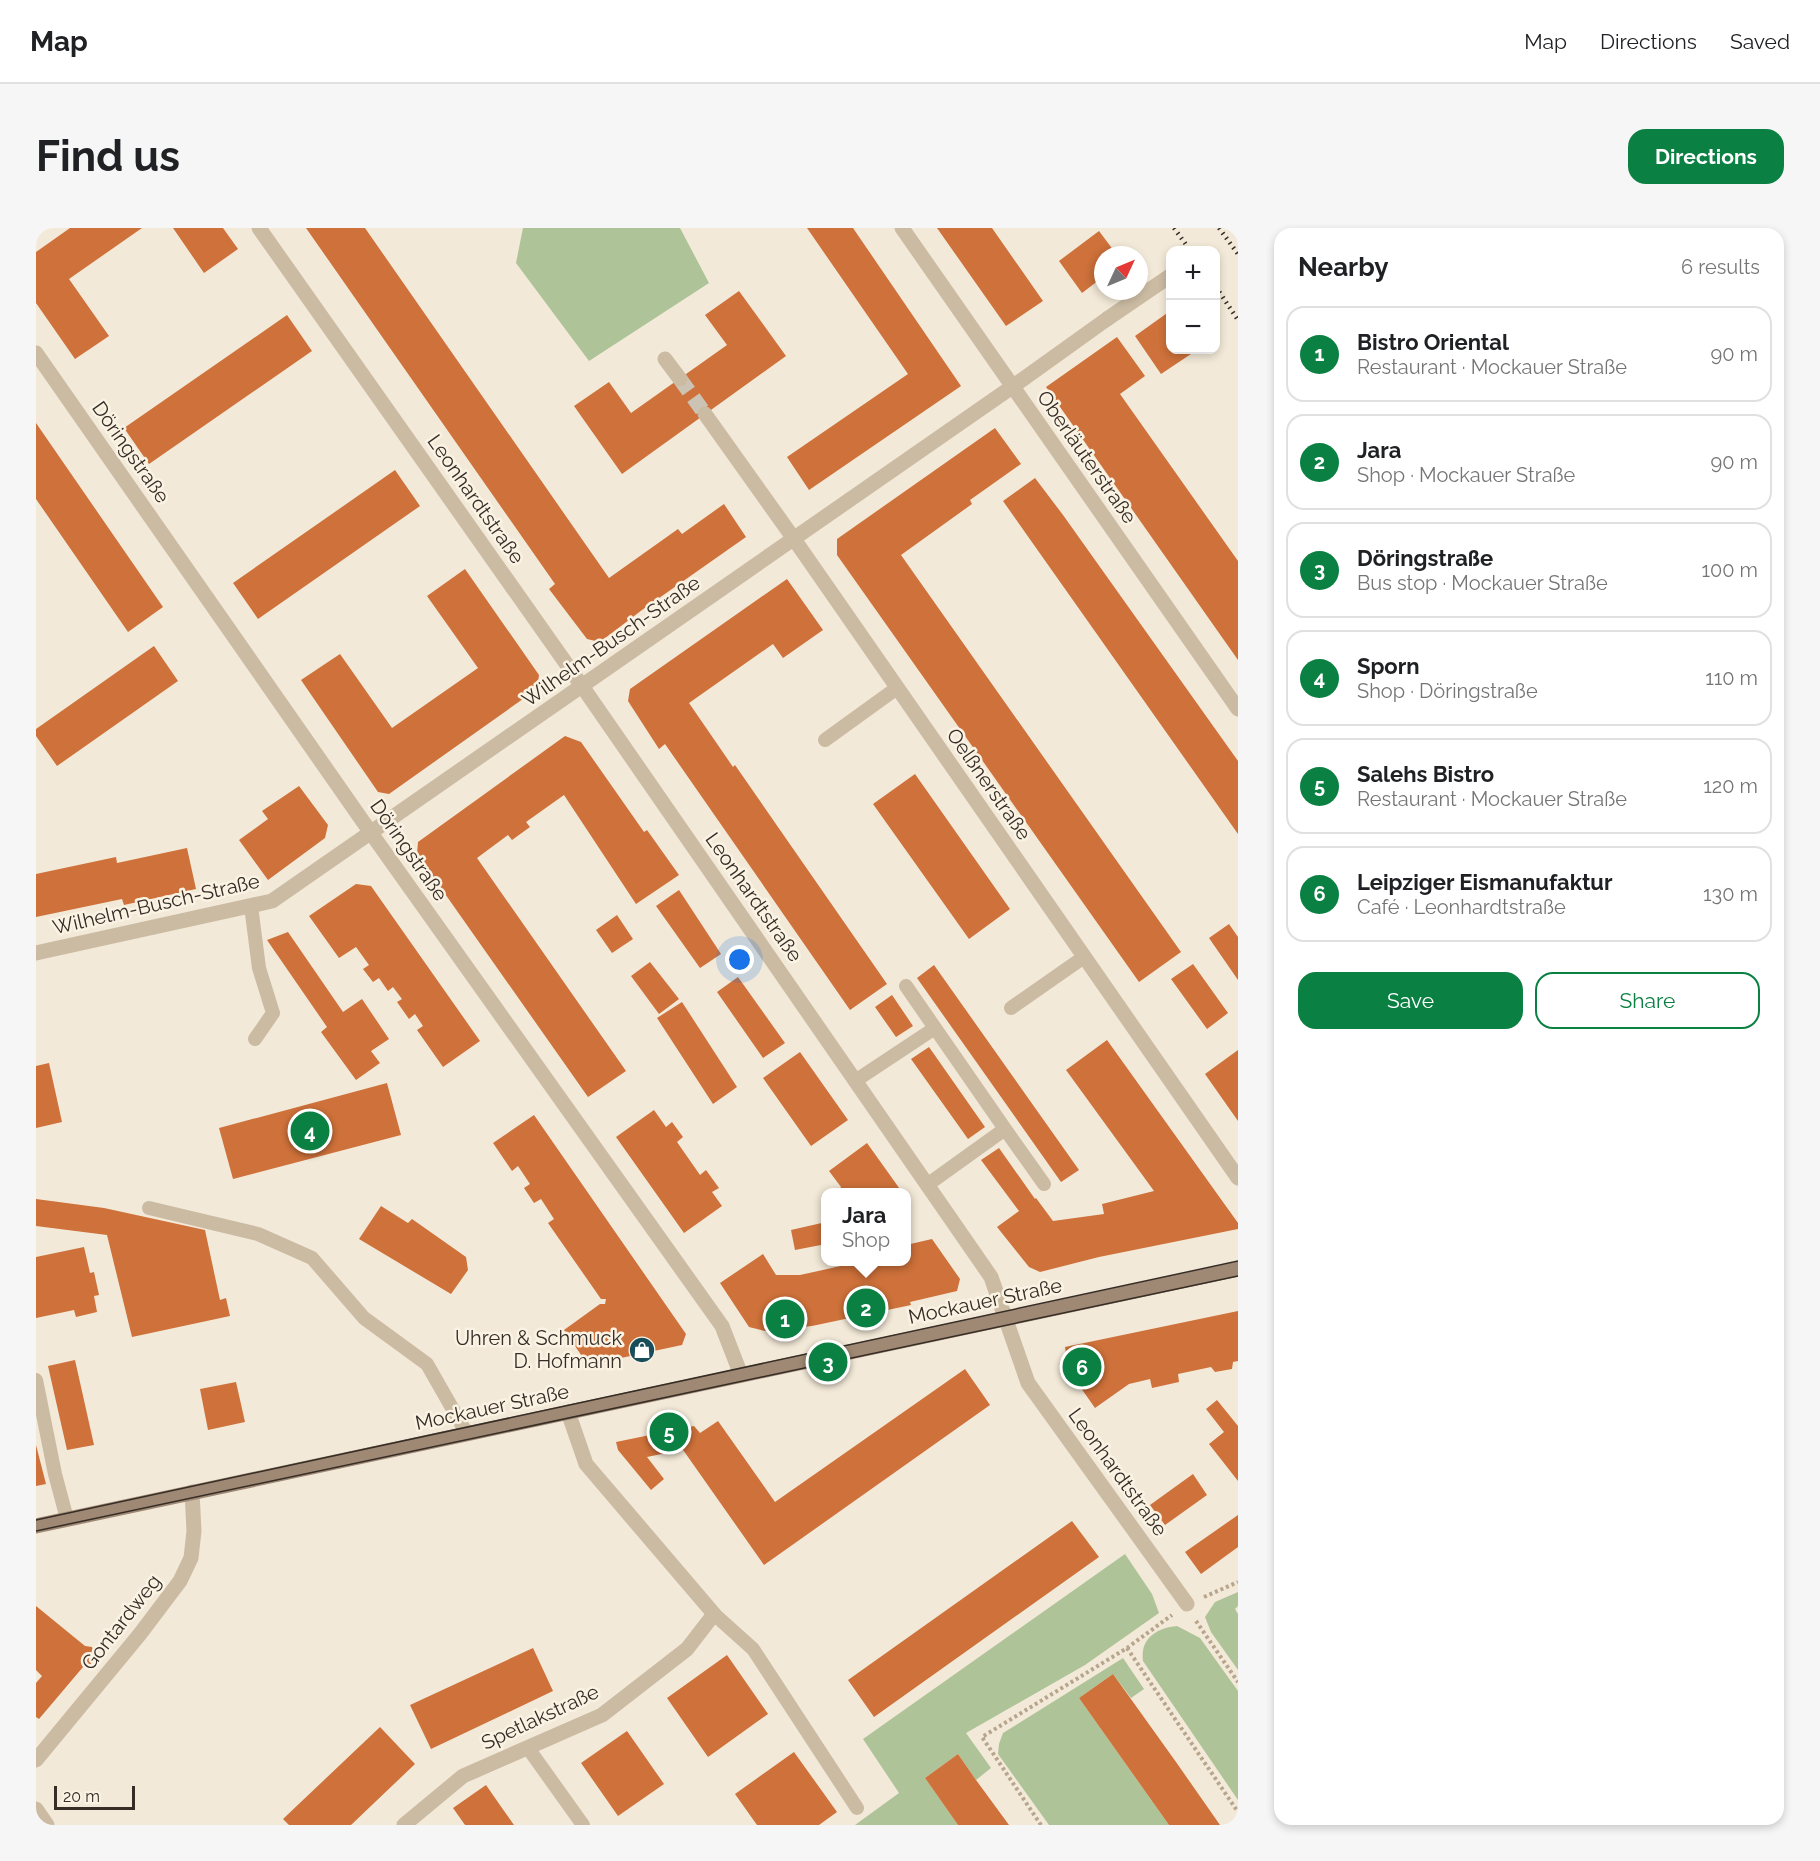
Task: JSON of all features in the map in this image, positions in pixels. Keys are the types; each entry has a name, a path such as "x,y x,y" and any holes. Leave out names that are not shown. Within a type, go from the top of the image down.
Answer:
{"main road":[{"name":"Mockauer Straße","path":"36,1526 1238,1269"}],"street":[{"name":"Leonhardtstraße","path":"259,228 582,686 991,1277 1028,1383 1187,1605"},
{"name":"Oberläuterstraße","path":"902,228 1238,709"},
{"name":"Wilhelm-Busch-Straße","path":"36,952 272,901 1166,279"},
{"name":"Döringstraße","path":"36,353 371,833 722,1326 741,1375"},
{"path":"665,358 680,379"},
{"name":"Oelßnerstraße","path":"705,414 1238,1178"},
{"path":"568,1412 586,1464 714,1614"},
{"name":"Gontardweg","path":"36,1760 140,1634 180,1581 191,1558 194,1531 192,1492"},
{"name":"Spetlakstraße","path":"406,1824 463,1776 602,1715 687,1649 714,1614"},
{"path":"36,1809 47,1825"}],"lane":[{"path":"825,740 897,688"},
{"path":"251,906 259,968 273,1013 255,1039"},
{"path":"1011,1008 1084,957"},
{"path":"906,986 1044,1184"},
{"path":"855,1081 934,1028"},
{"path":"927,1185 1005,1129"},
{"path":"149,1208 258,1234 312,1258 364,1318 428,1364 467,1434"},
{"path":"36,1380 55,1474 67,1519"},
{"path":"714,1614 753,1649 857,1808"},
{"path":"528,1748 582,1825"}],"path":[{"path":"1041,1825 982,1737 1127,1648 1187,1605 1238,1582"},
{"path":"1187,1605 1204,1635 1238,1682"},
{"path":"1127,1648 1238,1812"}],"green space":[{"path":"523,228 680,228 709,283 589,361 516,263"},
{"path":"1125,1554 1152,1594 1159,1613 1085,1665 966,1733 991,1768 976,1780 958,1754 925,1778 958,1825 855,1825 899,1793 863,1739"},
{"path":"1238,1592 1238,1606 1235,1609 1238,1614 1238,1670 1211,1632 1205,1617 1215,1602"},
{"path":"1177,1626 1200,1638 1238,1691 1238,1800 1143,1661 1144,1647 1151,1636 1162,1629"},
{"path":"1123,1658 1144,1689 1131,1698 1113,1674 1079,1698 1169,1825 1049,1825 998,1754 1003,1733"}],"building":[{"path":"70,228 142,228 69,279 109,336 75,359 36,303 36,252"},
{"path":"173,228 223,228 238,249 204,273"},
{"path":"306,228 365,228 609,578 678,529 682,534 724,504 746,537 600,642 587,639 549,589 555,584"},
{"path":"807,228 853,228 961,386 809,490 787,457 908,374"},
{"path":"937,228 992,228 1043,301 1006,326"},
{"path":"1099,231 1110,246 1094,246 1094,284 1082,293 1059,261"},
{"path":"739,291 786,356 622,474 574,406 609,382 631,413 727,345 705,315"},
{"path":"1166,314 1166,354 1191,354 1161,374 1135,336"},
{"path":"287,315 312,351 149,464 124,428"},
{"path":"1117,337 1145,376 1120,394 1238,561 1238,660 1046,387"},
{"path":"36,423 163,607 128,632 36,499"},
{"path":"995,428 1021,464 970,500 972,504 901,555 1181,952 1139,982 837,555 837,539"},
{"path":"395,470 420,506 258,619 233,583"},
{"path":"1035,478 1238,761 1238,834 1003,501"},
{"path":"465,569 539,675 537,689 389,794 378,792 301,680 340,654 392,728 478,668 427,596"},
{"path":"787,579 823,630 783,658 773,644 689,703 733,767 735,765 887,984 850,1010 665,744 659,749 628,701 630,689"},
{"path":"154,646 178,681 57,766 36,736 36,729"},
{"path":"565,736 581,742 644,832 647,830 679,875 636,904 564,795 526,822 530,827 512,840 508,835 477,858 626,1071 588,1097 417,854 418,842"},
{"path":"915,774 1010,909 969,939 873,804"},
{"path":"299,786 328,825 325,838 268,880 239,840 268,819 262,811"},
{"path":"187,848 196,889 124,905 122,899 36,917 36,874 116,857 117,863"},
{"path":"356,884 371,886 480,1041 443,1067 417,1030 423,1026 415,1014 409,1019 397,1002 402,999 393,987 388,991 379,978 373,982 363,969 369,965 356,947 339,958 309,916"},
{"path":"679,890 721,954 700,968 656,906"},
{"path":"617,915 633,939 612,953 596,930"},
{"path":"1229,924 1238,937 1238,980 1209,938"},
{"path":"288,932 343,1012 362,999 389,1039 371,1051 380,1063 356,1080 321,1032 327,1027 267,940"},
{"path":"650,962 679,999 659,1014 631,976"},
{"path":"1193,964 1228,1013 1207,1029 1171,979"},
{"path":"934,965 1079,1170 1061,1182 917,978"},
{"path":"738,977 785,1043 763,1058 717,992"},
{"path":"892,995 913,1026 896,1037 875,1007"},
{"path":"682,1002 737,1087 713,1104 657,1018"},
{"path":"1107,1040 1238,1223 1238,1229 1099,1257 1040,1272 1029,1267 997,1227 1019,1211 981,1160 999,1148 1053,1221 1104,1214 1102,1204 1154,1191 1066,1070"},
{"path":"929,1047 985,1127 968,1139 911,1059"},
{"path":"1238,1050 1238,1121 1205,1074"},
{"path":"800,1052 848,1120 811,1146 763,1078"},
{"path":"49,1063 62,1122 36,1128 36,1066"},
{"path":"387,1083 401,1135 233,1179 219,1128"},
{"path":"654,1110 666,1127 672,1122 683,1137 677,1142 700,1175 706,1170 719,1188 712,1192 722,1206 684,1233 616,1137"},
{"path":"534,1115 686,1334 682,1345 588,1365 564,1330 600,1304 605,1304 606,1299 601,1299 548,1223 554,1219 541,1199 534,1203 524,1188 530,1184 518,1166 512,1171 493,1143"},
{"path":"867,1143 899,1188 841,1188 829,1171"},
{"path":"36,1199 104,1208 205,1230 220,1300 226,1298 230,1316 132,1337 107,1235 36,1226"},
{"path":"381,1206 408,1223 412,1219 466,1257 468,1270 451,1294 359,1239"},
{"path":"821,1223 821,1245 795,1250 791,1230"},
{"path":"932,1239 960,1279 957,1291 910,1302 911,1305 812,1326 765,1331 749,1327 720,1283 763,1254 776,1275 800,1275 841,1266 911,1266 911,1244"},
{"path":"84,1247 90,1273 94,1272 99,1295 94,1296 97,1312 76,1317 74,1310 36,1318 36,1257"},
{"path":"1238,1311 1238,1361 1233,1362 1232,1369 1215,1372 1211,1367 1178,1374 1179,1382 1152,1388 1150,1379 1129,1384 1095,1408 1069,1371 1065,1347"},
{"path":"75,1360 94,1445 67,1450 48,1366"},
{"path":"965,1369 990,1405 764,1565 681,1447 676,1451 647,1457 664,1479 651,1490 618,1450 616,1442 694,1426 700,1433 718,1421 775,1502"},
{"path":"236,1382 245,1422 208,1430 200,1389"},
{"path":"1217,1400 1238,1426 1238,1481 1209,1444 1224,1432 1206,1409"},
{"path":"36,1445 46,1484 36,1486"},
{"path":"1193,1474 1207,1495 1165,1525 1150,1505"},
{"path":"1238,1515 1238,1547 1201,1574 1185,1552"},
{"path":"1072,1521 1099,1557 874,1717 848,1680"},
{"path":"36,1606 85,1646 92,1647 96,1658 87,1668 83,1667 39,1719 36,1717 36,1683 42,1676 36,1670"},
{"path":"533,1648 553,1691 431,1749 410,1705"},
{"path":"727,1655 768,1714 708,1757 667,1698"},
{"path":"1113,1674 1220,1825 1169,1825 1079,1698"},
{"path":"380,1727 415,1764 351,1825 289,1825 283,1819"},
{"path":"627,1731 664,1784 618,1816 581,1763"},
{"path":"794,1752 837,1812 819,1825 757,1825 735,1794"},
{"path":"958,1754 1009,1825 958,1825 925,1778"},
{"path":"486,1785 514,1825 465,1825 453,1808"}],"tunnel":[{"path":"680,379 705,414"}],"tram line":[{"path":"36,1520 1238,1261"},
{"path":"36,1531 1238,1276"}],"railway":[{"path":"1174,228 1187,246"},
{"path":"1219,228 1238,254"},
{"path":"1220,293 1238,320"}],"place":[{"name":"Sporn","path":"310,1131"},
{"name":"Jara","path":"866,1308"},
{"name":"Bistro Oriental","path":"785,1319"},
{"name":"Uhren & Schmuck D. Hofmann","path":"642,1350"},
{"name":"Döringstraße","path":"828,1362"},
{"name":"Leipziger Eismanufaktur","path":"1082,1367"},
{"name":"Salehs Bistro","path":"669,1432"}]}
